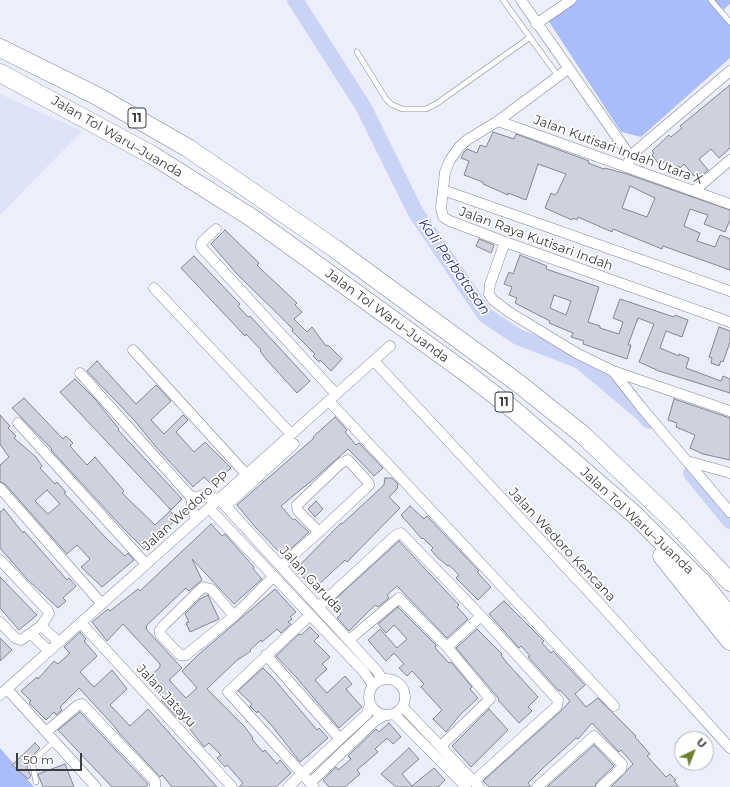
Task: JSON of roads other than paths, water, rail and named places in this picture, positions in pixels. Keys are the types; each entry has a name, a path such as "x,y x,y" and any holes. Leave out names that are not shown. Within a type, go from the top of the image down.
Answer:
{"highway":[{"name":"Jalan Tol Waru–Juanda","path":"0,48 142,120 188,148 267,201 518,383 583,435 624,473 727,578"},
{"name":"Jalan Tol Waru–Juanda","path":"0,73 152,155 252,218 508,406 635,515 702,582 730,617"},
{"path":"635,515 640,528 730,641"}],"street":[{"path":"521,0 536,24 630,156"},
{"path":"536,24 571,0"},
{"path":"443,190 445,172 453,156 467,140 498,121 568,69"},
{"path":"628,167 630,156 730,71"},
{"name":"Jalan Kutisari Indah Utara X","path":"498,121 730,204"},
{"path":"694,191 730,160"},
{"name":"Jalan Raya Kutisari Indah","path":"730,290 443,190 441,213 445,219 505,242 730,322"},
{"path":"216,228 202,242 200,247 333,397 614,706"},
{"path":"505,242 490,284 489,294 491,298 534,329 613,371 730,411"},
{"path":"154,288 292,439 222,503 202,496 191,497"},
{"name":"Jalan Wedoro PP","path":"4,692 196,519 209,508 222,503 246,474 292,439 333,397 390,346"},
{"path":"133,350 246,474"},
{"name":"Jalan Wedoro Kencana","path":"374,361 600,604 730,748"},
{"path":"613,371 641,407 730,512"},
{"path":"80,372 191,497 196,519"},
{"path":"18,423 146,564"},
{"path":"281,566 318,532 369,485 348,460 341,463 296,506 298,511 318,532"},
{"path":"687,461 730,473"},
{"path":"0,488 102,604"},
{"name":"Jalan Garuda","path":"222,503 349,640 382,679"},
{"name":"Jalan Garuda","path":"209,508 326,632 373,685"},
{"path":"229,529 239,520"},
{"path":"318,607 399,533 405,536 480,616 558,703 557,706 466,785 441,746 403,707"},
{"path":"0,560 48,611 48,618 32,634 23,640 17,639 0,622"},
{"path":"234,616 211,589 203,587 163,626 160,630 160,634 182,656 204,641 234,616 274,576"},
{"path":"286,590 296,582"},
{"path":"349,640 399,598 447,647 490,699 441,746"},
{"path":"288,787 303,775 367,714 370,704 369,691 373,685 382,679 388,678 400,683 405,694 403,707 375,722 361,734 333,761 312,785 303,775 228,693 230,689 266,655 310,616"},
{"path":"447,647 480,616"},
{"name":"Jalan Jatayu","path":"81,623 232,787"},
{"path":"326,632 334,624"},
{"path":"41,626 59,642"},
{"path":"32,634 49,651"},
{"path":"266,655 340,739"},
{"path":"4,692 55,741 96,787"},
{"path":"46,732 78,705 82,704 155,781 155,787"},
{"path":"370,704 376,712 390,715 453,766"},
{"path":"354,727 361,734"},
{"path":"537,787 594,736 622,764 621,768 601,787"},
{"path":"326,753 333,761"}],"lane":[{"path":"502,0 558,76"},
{"path":"711,0 730,22"},
{"path":"357,52 389,103 402,109 426,109 436,104 529,38"},
{"path":"36,782 32,761 55,741"}],"waterway":[{"name":"Kali Perbatasan","path":"295,0 363,106 416,213 485,315 518,337 580,361 643,414 649,421"},
{"name":"Kali Perbatasan","path":"691,473 730,521"}]}
